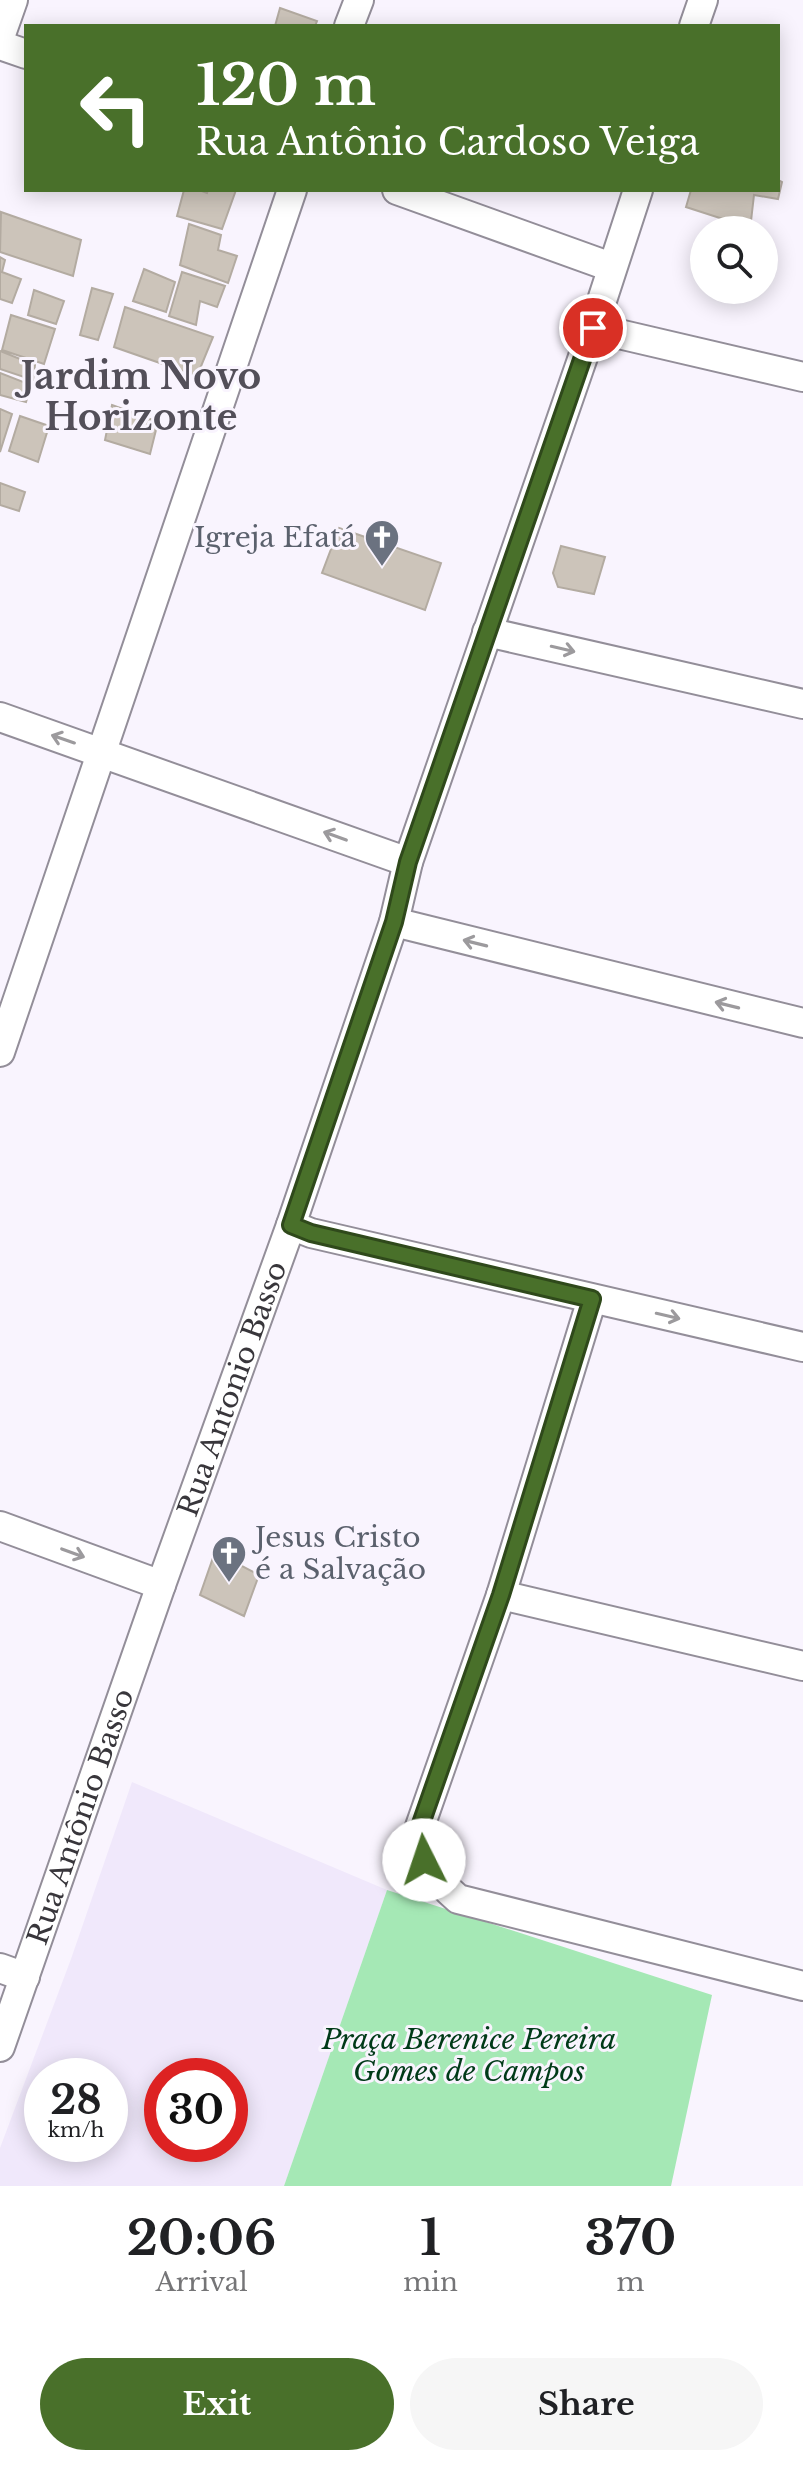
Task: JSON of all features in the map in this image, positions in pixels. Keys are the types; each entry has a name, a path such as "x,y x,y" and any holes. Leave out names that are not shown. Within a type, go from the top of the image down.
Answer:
{"street":[{"path":"0,37 13,0"},
{"path":"350,24 359,0"},
{"path":"695,24 703,0"},
{"path":"0,45 24,53"},
{"path":"0,1052 291,192"},
{"path":"403,192 611,267"},
{"name":"Rua Antonio Basso","path":"161,1585 291,1225 394,922 408,862 637,192"},
{"path":"593,328 803,377"},
{"path":"487,632 803,704"},
{"path":"0,717 408,862"},
{"path":"394,922 803,1023"},
{"path":"291,1225 311,1233 803,1347"},
{"path":"592,1299 501,1595 417,1835 424,1860 440,1883 458,1899 803,1986"},
{"path":"0,1526 161,1585"},
{"name":"Rua Antônio Basso","path":"0,2047 12,1972 161,1585"},
{"path":"501,1595 803,1666"}],"shaded area":[{"path":"132,1782 387,1890 284,2186 0,2186 0,2148 24,2084 24,2162 128,2162 128,2058 34,2058"}],"green space":[{"name":"Praça Berenice Pereira Gomes de Campos","path":"387,1890 712,1995 671,2186 284,2186"}],"building":[{"path":"280,8 317,21 316,24 276,24"},
{"path":"183,192 235,192 222,229 177,216"},
{"path":"690,192 780,192 778,199 754,195 752,216 714,216 686,207"},
{"path":"1,212 81,240 73,276 0,252"},
{"path":"189,224 221,235 218,250 237,256 228,283 180,265"},
{"path":"0,257 5,260 2,272 21,279 12,303 0,299"},
{"path":"144,269 175,282 166,312 133,301"},
{"path":"182,272 225,286 217,307 200,301 196,325 169,316"},
{"path":"92,288 113,294 98,340 80,335"},
{"path":"34,290 64,301 56,324 28,315"},
{"path":"125,307 213,337 197,376 114,347"},
{"path":"11,315 55,329 44,364 2,350"},
{"path":"0,351 35,365 33,380 0,369"},
{"path":"0,373 31,385 26,402 0,395"},
{"path":"112,405 158,422 150,454 105,440"},
{"path":"0,409 12,414 0,452"},
{"path":"20,416 49,426 38,462 9,451"},
{"path":"0,483 25,492 19,511 0,505"},
{"name":"Igreja Efatá","path":"339,528 441,563 425,610 322,573"},
{"path":"561,546 605,557 594,594 558,587 553,573"},
{"path":"215,1552 259,1575 244,1616 200,1595"}],"place":[{"name":"Igreja Efatá","path":"382,568"},
{"name":"Jesus Cristo é a Salvação","path":"229,1584"}],"district":[{"name":"Jardim Novo Horizonte","path":"141,396"}],"route":[{"path":"424,1860 417,1835 501,1595 592,1299 311,1233 291,1225 394,922 408,862 593,328"}]}
